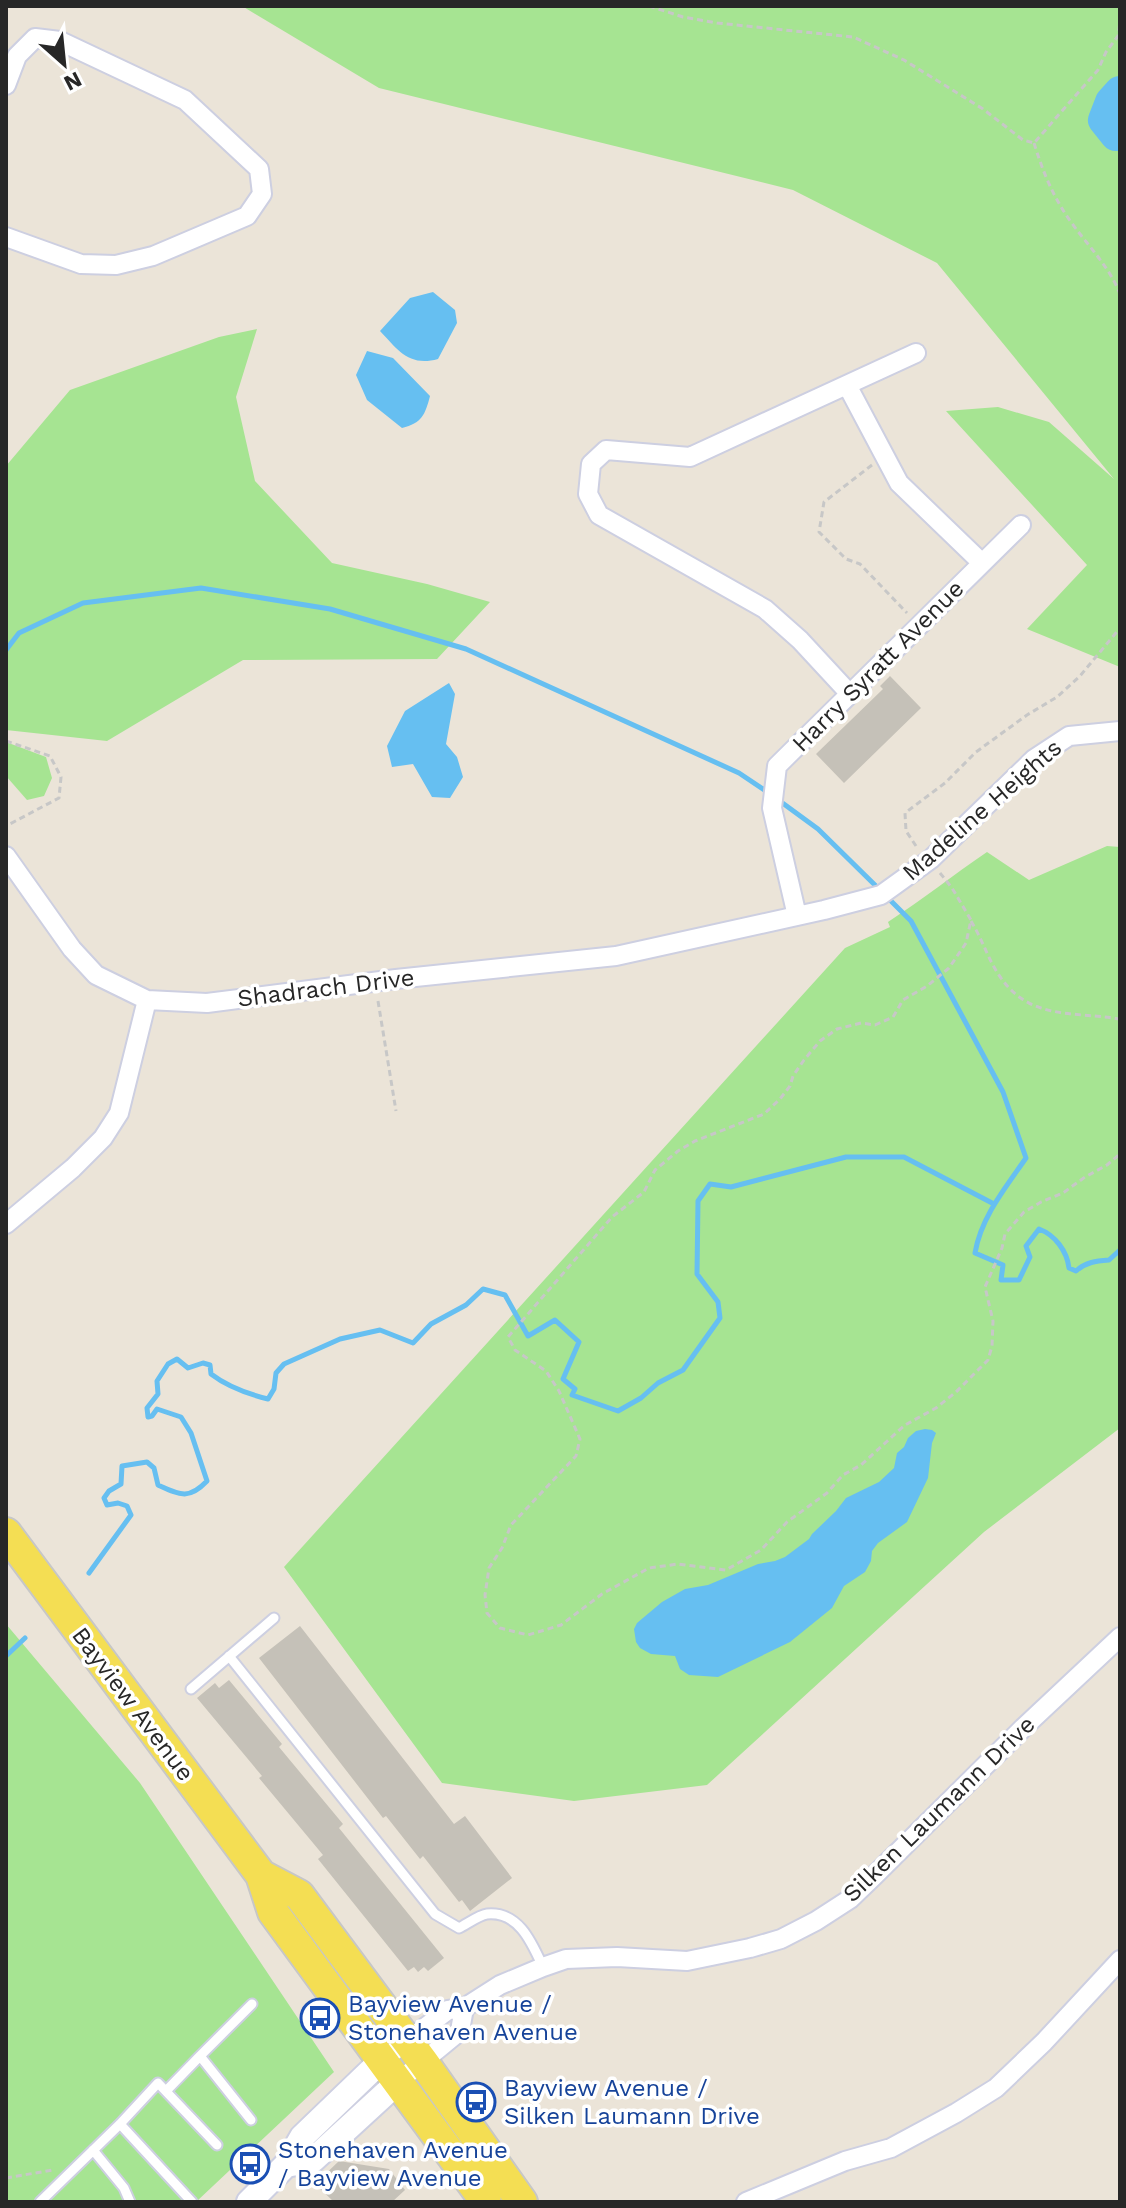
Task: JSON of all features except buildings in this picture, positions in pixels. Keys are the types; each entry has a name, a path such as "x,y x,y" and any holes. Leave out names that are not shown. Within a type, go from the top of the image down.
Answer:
{"main road":[{"name":"Bayview Avenue","path":"6,1533 261,1875 273,1912 486,2202"},
{"name":"Bayview Avenue","path":"261,1875 299,1895 522,2202"}],"street":[{"path":"6,85 17,56 35,38 60,41 185,100 259,169 262,194 247,216 153,256 116,265 81,264 6,237"},
{"path":"850,694 800,640 765,609 599,515 588,494 591,464 606,450 690,457 916,353"},
{"path":"847,385 899,483 982,563"},
{"name":"Harry Syratt Avenue","path":"797,916 772,808 777,766 1021,525"},
{"name":"Madeline Heights","path":"709,936 881,895 931,859 1034,759 1069,736 1120,731"},
{"name":"Shadrach Drive","path":"6,856 72,949 96,975 147,1000 207,1003 375,981 616,956 709,936"},
{"path":"6,1224 73,1168 103,1138 119,1113 147,1000"},
{"name":"Silken Laumann Drive","path":"390,2072 415,2052 448,2010 464,2008 500,1985 543,1967 566,1959 617,1957 687,1961 781,1939 816,1921 850,1899 1120,1637"},
{"path":"746,2202 845,2161 891,2148 996,2088 1044,2042 1120,1960"},
{"name":"Silken Laumann Drive","path":"390,2072 415,2052 460,2031 464,2008"},
{"path":"249,2202 286,2165 302,2137 390,2072"}],"lane":[{"path":"191,1689 274,1618"},
{"path":"229,1656 435,1914 459,1928 486,1914 511,1918 530,1938 543,1967"},
{"path":"166,2091 252,2004"},
{"path":"200,2056 251,2120"},
{"path":"40,2202 158,2083 217,2145"},
{"path":"120,2124 192,2202"},
{"path":"93,2150 124,2188 130,2202"}],"path":[{"path":"649,6 683,17 717,23 853,37 904,60 983,109 1023,140 1034,143"},
{"path":"1034,143 1098,70 1118,36 1120,21"},
{"path":"1034,143 1043,174 1056,199 1099,257 1120,294"},
{"path":"884,455 824,502 819,532 846,559 860,564 919,626"},
{"path":"6,741 50,756 61,777 59,798 6,826"},
{"path":"971,920 995,969 1012,992 1039,1008 1062,1014 1120,1019"},
{"path":"949,968 903,1000 893,1017 875,1025 861,1023 837,1029 820,1041 793,1076 790,1086 764,1114 695,1141 655,1170 644,1192 612,1217 508,1337 515,1350 526,1360 546,1371 559,1391 580,1439 576,1456 511,1525 502,1548 489,1568 485,1595 487,1613 500,1628 528,1635 561,1625 602,1594 649,1568 678,1564 726,1570 761,1550 787,1522 827,1493 843,1475 861,1465 905,1425 936,1408 988,1360 993,1321 985,1287 1005,1234 1024,1212 1063,1193 1120,1154"},
{"path":"375,981 396,1111"},
{"path":"6,2178 77,2166"}],"green space":[{"path":"242,6 1120,6 1120,667 1027,629 1087,565 946,411 998,407 1049,422 1114,479 937,263 793,190 379,88"},
{"path":"257,329 236,397 255,481 332,563 490,602 437,659 243,660 107,741 6,730 6,466 70,390 219,337"},
{"path":"6,742 46,757 52,778 44,796 27,800 6,776"},
{"path":"1107,846 1120,847 1120,1428 984,1532 707,1785 574,1801 442,1783 284,1567 845,948 890,927 888,922 987,852 1029,880"},
{"path":"6,1624 140,1783 334,2072 196,2202 6,2202"}],"water":[{"path":"433,292 455,310 457,323 438,359 419,361 405,355 380,331 410,298"},
{"path":"367,351 393,358 430,396 418,421 402,428 367,400 356,375"},
{"path":"449,683 455,694 446,744 457,757 463,777 450,798 432,797 413,764 392,767 387,746 405,711"},
{"path":"925,1429 936,1433 928,1478 907,1522 878,1543 865,1572 844,1586 832,1608 790,1642 718,1677 689,1675 680,1669 675,1656 651,1654 640,1648 634,1629 662,1602 685,1589 708,1585 758,1564 785,1557 809,1539 846,1498 879,1482 894,1468 897,1453 908,1438 916,1431"}],"waterway":[{"path":"1120,92 1111,102 1104,120 1116,135 1120,135"},
{"path":"6,650 19,633 83,603 201,588 330,609 466,649 739,773 769,793"},
{"path":"777,799 818,829 880,890"},
{"path":"887,897 911,921 1003,1092 1026,1158 988,1215 975,1253 1003,1265 1001,1280 1019,1280 1030,1257 1026,1246 1039,1229 1055,1239 1066,1256 1069,1268 1076,1271 1091,1262 1109,1260 1120,1250"},
{"path":"89,1573 131,1515 127,1506 118,1503 107,1505 104,1498 121,1484 122,1466 147,1462 154,1468 158,1485 178,1493 195,1491 207,1481 191,1433 181,1417 157,1409 148,1417 147,1408 158,1394 157,1381 168,1364 177,1359 188,1368 203,1363 210,1365 211,1374 224,1383 268,1399 274,1389 276,1373 284,1364 340,1339 380,1330 413,1343 431,1324 466,1305 483,1289 505,1295 528,1336 555,1320 579,1342 563,1379 575,1389 572,1395 618,1411 683,1370 720,1318 718,1302 697,1274 698,1201 710,1184 731,1187 846,1157 904,1157 994,1204"},
{"path":"6,1656 25,1638"}],"place":[{"name":"Bayview Avenue / Stonehaven Avenue","path":"320,2018"},
{"name":"Bayview Avenue / Silken Laumann Drive","path":"476,2102"},
{"name":"Stonehaven Avenue / Bayview Avenue","path":"250,2164"}]}
